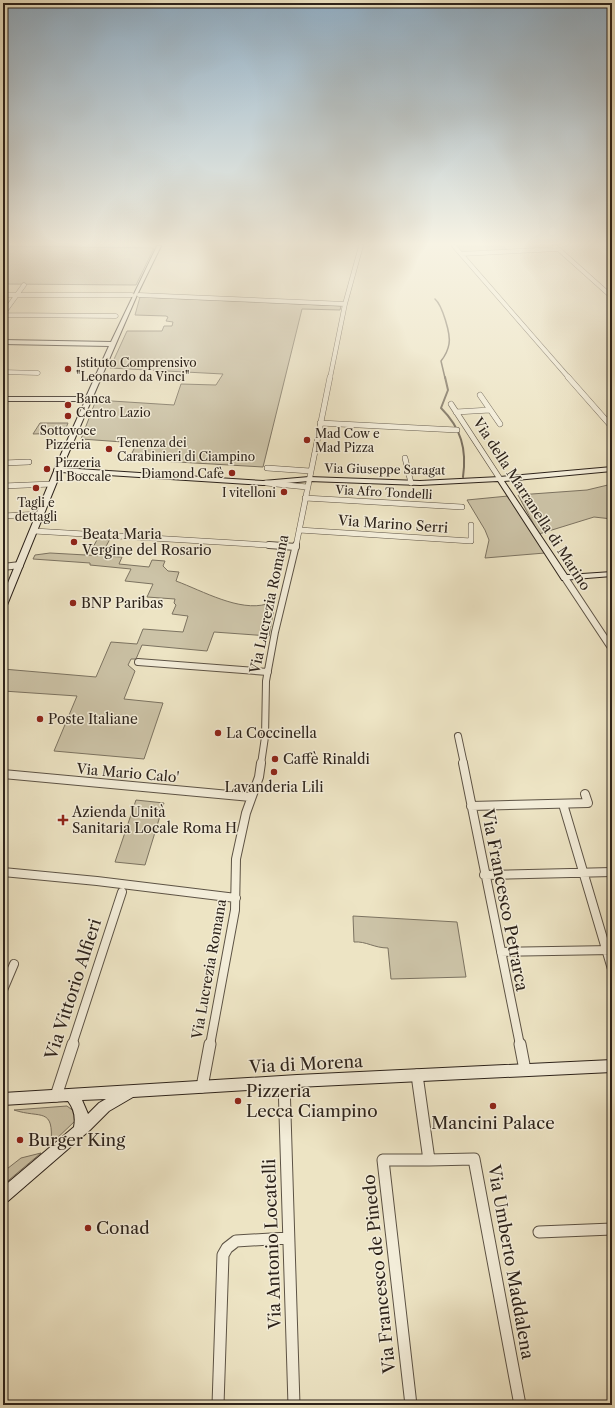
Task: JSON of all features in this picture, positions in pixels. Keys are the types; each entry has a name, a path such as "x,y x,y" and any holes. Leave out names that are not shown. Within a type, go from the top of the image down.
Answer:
{"street":[{"path":"3,605 5,595 20,565 57,470 112,344 128,312"},
{"name":"Via Lucrezia Romana","path":"202,1087 236,898 234,874 236,859 246,813 259,781 264,748 268,672 275,632 296,548 310,471 343,312"},
{"path":"511,312 612,427"},
{"path":"3,315 116,316"},
{"path":"3,342 112,344"},
{"path":"3,372 38,373"},
{"name":"Via della Marranella di Marino","path":"480,395 500,424"},
{"path":"3,398 88,399"},
{"name":"Via della Marranella di Marino","path":"451,404 612,649"},
{"name":"Via della Marranella di Marino","path":"456,412 490,410"},
{"path":"320,423 457,430"},
{"path":"405,458 411,483"},
{"path":"3,463 29,462"},
{"path":"267,468 310,471"},
{"name":"Via Giuseppe Saragat","path":"57,470 263,483 309,478 411,483 500,479 612,468"},
{"path":"263,483 307,487"},
{"path":"3,486 52,484"},
{"name":"Via Afro Tondelli","path":"305,498 462,507"},
{"path":"3,516 41,514"},
{"name":"Via Marino Serri","path":"299,530 471,541 471,525"},
{"path":"34,531 296,548"},
{"path":"3,567 20,565"},
{"path":"565,578 612,574"},
{"path":"138,662 268,672"},
{"name":"Via Francesco Petrarca","path":"458,736 484,875 525,1070"},
{"name":"Via Mario Calo'","path":"3,774 252,797"},
{"path":"471,806 588,803 585,794"},
{"path":"562,804 609,950 612,969"},
{"path":"3,872 97,881 236,898"},
{"path":"484,875 612,872"},
{"name":"Via Vittorio Alfieri","path":"56,1096 122,892"},
{"path":"501,952 609,950"},
{"path":"3,990 14,964"},
{"name":"Via di Morena","path":"3,1100 284,1082 612,1066"},
{"path":"417,1075 429,1160"},
{"name":"Via Antonio Locatelli","path":"284,1082 294,1405"},
{"path":"3,1196 108,1104 132,1092"},
{"path":"71,1095 82,1113 80,1130"},
{"name":"Via Umberto Maddalena","path":"429,1160 474,1159 520,1405"},
{"name":"Via Francesco de Pinedo","path":"411,1405 383,1160 429,1160"},
{"path":"539,1232 612,1229"},
{"path":"218,1405 222,1255 227,1248 236,1241 288,1238"}],"shaded area":[{"path":"136,312 301,312 263,467 126,459 130,457 137,443 81,439 96,400 174,405 181,384 216,385 223,374 110,368 127,331 162,331 164,326 172,326 173,322 166,321 168,317 166,316 135,315"},
{"path":"40,423 68,423 64,433 33,434"},
{"path":"612,484 612,519 594,517 539,534 518,495 587,490"},
{"path":"508,496 545,553 485,558 489,540 485,530 467,500"},
{"path":"98,538 110,539 103,552 91,551"},
{"path":"50,553 122,557 119,564 149,567 152,560 165,561 163,566 168,571 179,572 176,581 233,603 256,606 267,604 274,608 269,636 214,632 207,651 142,645 136,659 131,659 128,665 135,671 124,699 163,703 144,759 54,751 77,696 3,691 3,669 96,677 111,642 137,644 143,629 183,632 188,616 172,614 176,605 174,603 175,599 147,597 153,584 125,581 131,569 90,565 90,563 33,559 35,555"},
{"path":"136,800 164,803 145,865 115,862"},
{"path":"353,916 457,922 466,977 391,979 388,948 354,942"},
{"path":"67,1106 75,1112 75,1121 51,1144 51,1132 48,1119 44,1116 14,1110"},
{"path":"41,1153 3,1185 3,1172 21,1158"}],"waterway":[{"path":"442,312 449,334 449,346 441,361 445,378"},
{"path":"445,377 448,390 441,408 453,423 461,440 464,457 463,477"}],"place":[{"name":"Istituto Comprensivo \"Leonardo da Vinci\"","path":"68,369"},
{"name":"Banca Centro Lazio","path":"68,405"},
{"name":"Sottovoce Pizzeria","path":"68,416"},
{"name":"Mad Cow e Mad Pizza","path":"307,440"},
{"name":"Tenenza dei Carabinieri di Ciampino","path":"109,449"},
{"name":"Pizzeria Il Boccale","path":"47,469"},
{"name":"Diamond Cafè","path":"232,473"},
{"name":"Tagli e dettagli","path":"36,488"},
{"name":"I vitelloni","path":"284,492"},
{"name":"Beata Maria Vergine del Rosario","path":"74,542"},
{"name":"BNP Paribas","path":"73,603"},
{"name":"Poste Italiane","path":"40,719"},
{"name":"La Coccinella","path":"218,733"},
{"name":"Caffè Rinaldi","path":"275,759"},
{"name":"Lavanderia Lili","path":"274,772"},
{"name":"Azienda Unità Sanitaria Locale Roma H","path":"63,820"},
{"name":"Pizzeria Lecca Ciampino","path":"238,1101"},
{"name":"Mancini Palace","path":"493,1106"},
{"name":"Burger King","path":"20,1140"},
{"name":"Conad","path":"88,1228"}]}
